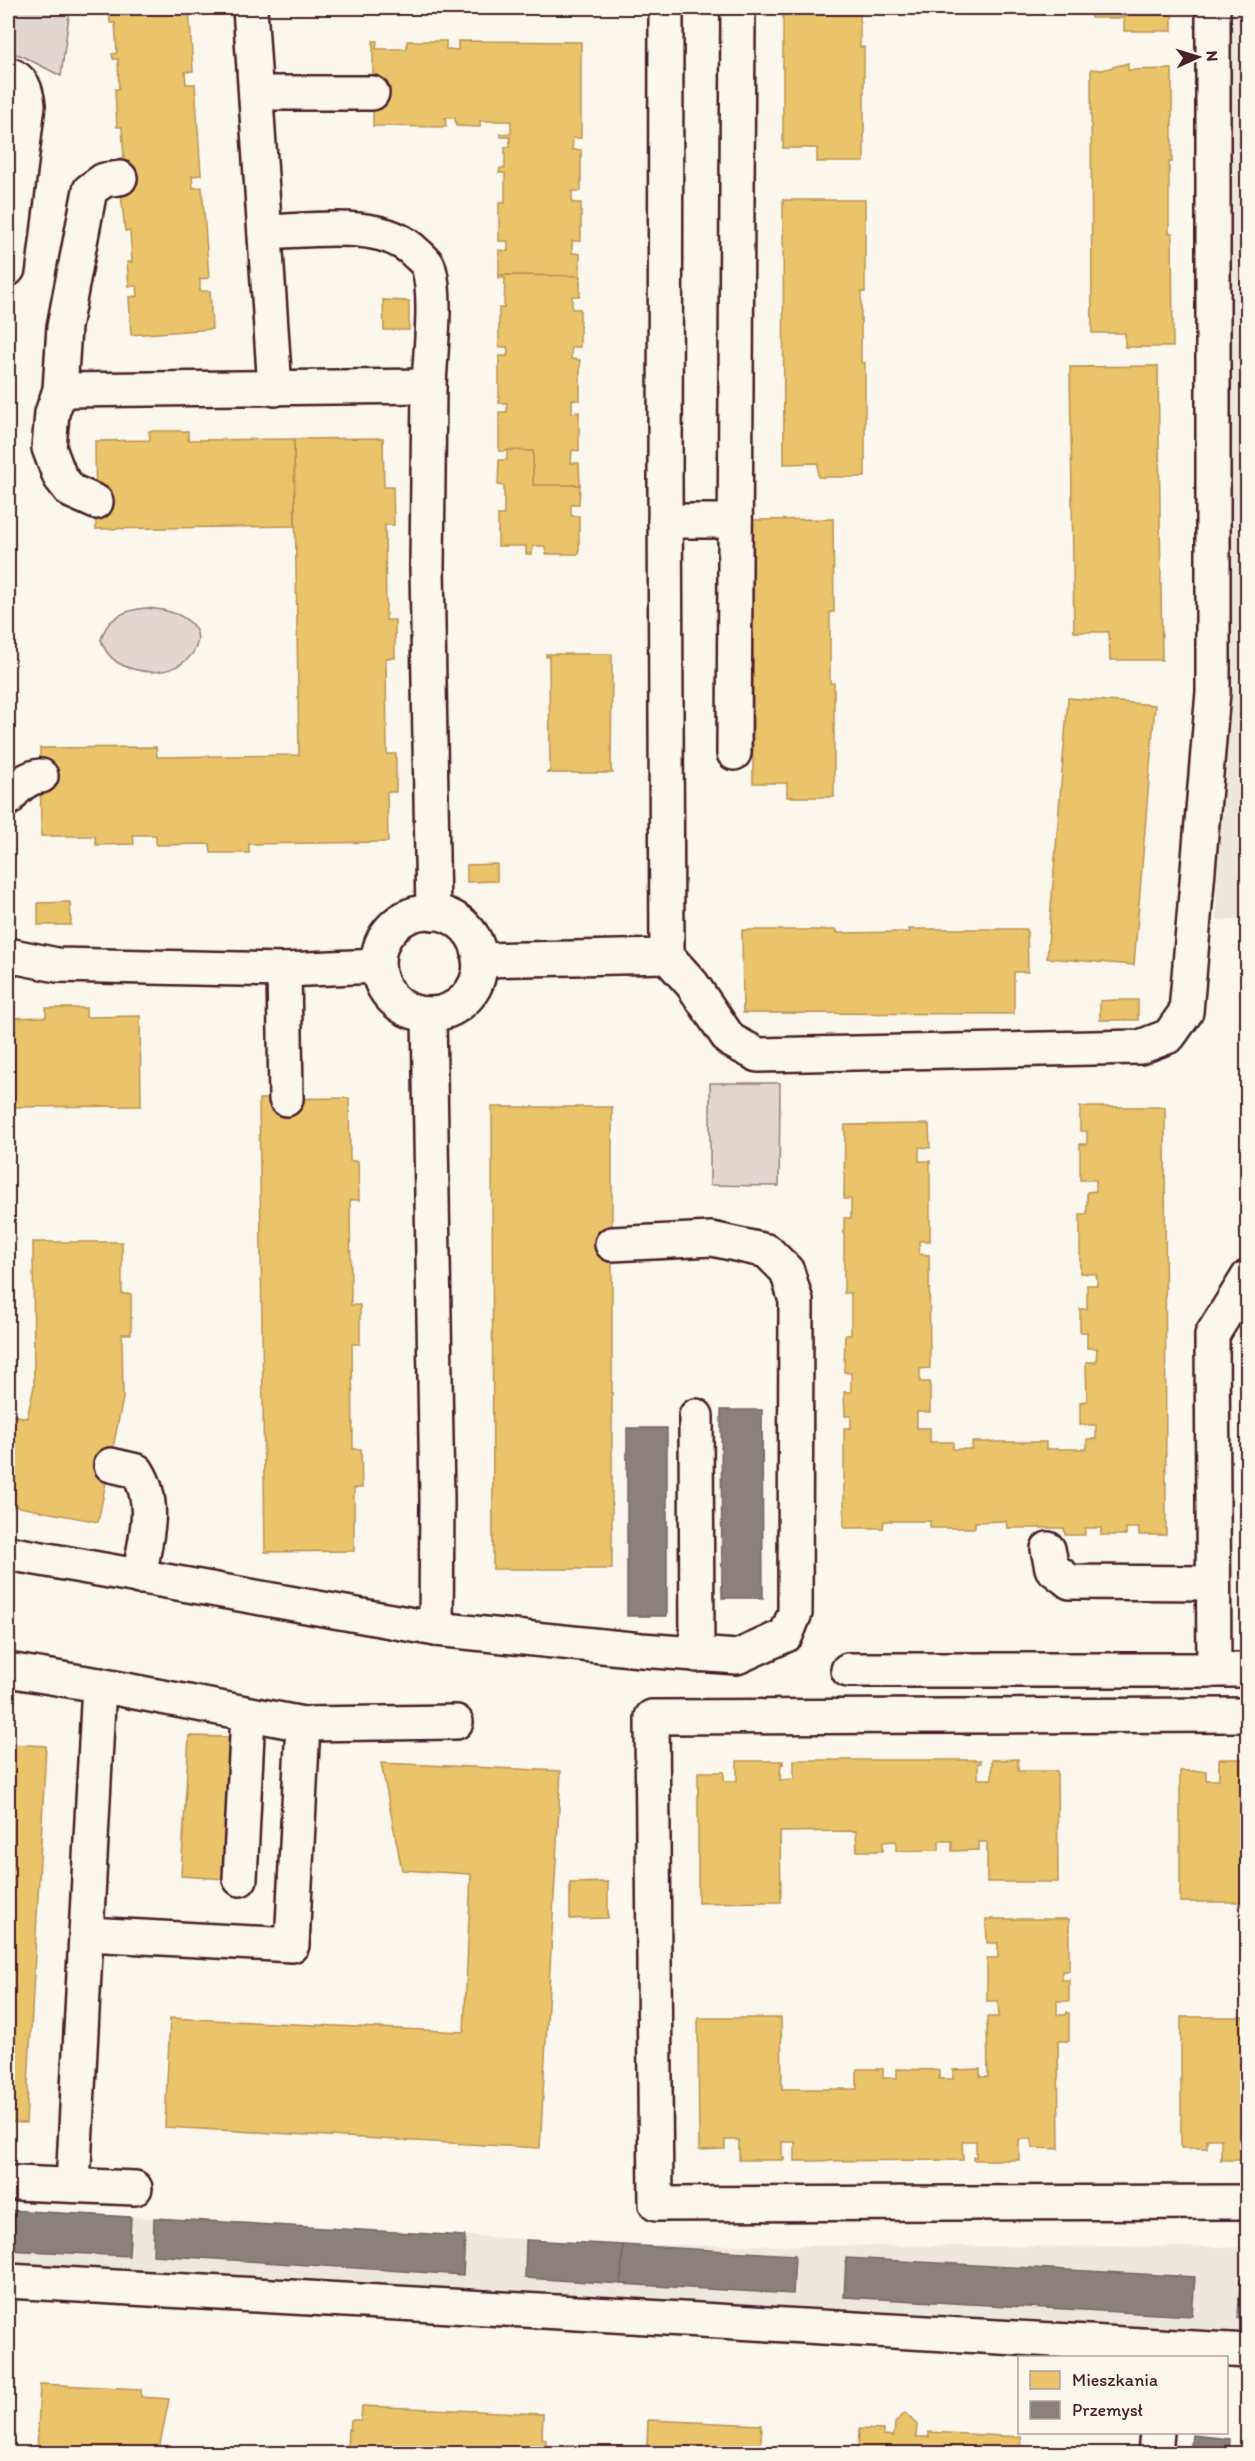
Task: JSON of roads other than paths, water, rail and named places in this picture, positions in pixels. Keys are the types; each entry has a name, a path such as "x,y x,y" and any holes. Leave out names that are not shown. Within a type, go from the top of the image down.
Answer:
{"street":[{"path":"250,8 275,388"},
{"path":"666,8 667,956 692,984 730,1040 758,1055 1140,1047 1169,1036 1186,1012 1213,692 1213,8"},
{"path":"734,753 738,8"},
{"path":"8,74 18,77 26,89 28,105 12,206 8,269"},
{"path":"256,93 372,93"},
{"path":"96,502 71,491 60,477 49,448 52,413 60,390 64,327 90,190 104,180 120,178"},
{"path":"265,232 350,229 387,235 409,245 427,264 432,291 427,567 433,913"},
{"path":"60,390 429,386"},
{"path":"665,521 735,521"},
{"path":"8,799 15,789 34,777 41,776"},
{"path":"433,913 453,918 468,932 474,940 479,960 477,980 466,998 449,1010 429,1014 407,1010 389,996 380,977 378,966 382,945 394,927 412,915 433,913"},
{"path":"8,956 57,964 284,970 378,966"},
{"path":"479,960 667,956"},
{"path":"284,970 286,1099"},
{"path":"429,1014 436,1629"},
{"path":"8,1553 436,1629 737,1657 786,1635 795,1613 796,1301 787,1271 767,1251 712,1239 612,1244"},
{"path":"1214,1670 1212,1335 1248,1277"},
{"path":"696,1416 697,1654"},
{"path":"111,1465 137,1471 146,1484 150,1507 140,1577"},
{"path":"1048,1549 1052,1568 1070,1582 1212,1583"},
{"path":"8,1670 303,1724 456,1722"},
{"path":"848,1670 1248,1670"},
{"path":"73,2185 99,1685"},
{"path":"240,1879 248,1714"},
{"path":"1248,1715 652,1717 656,2204 1248,2202"},
{"path":"87,1934 292,1945 303,1724"},
{"path":"15,2183 135,2188"},
{"path":"8,2281 1165,2352 1248,2351"},
{"path":"1155,2454 1157,2434"}]}
